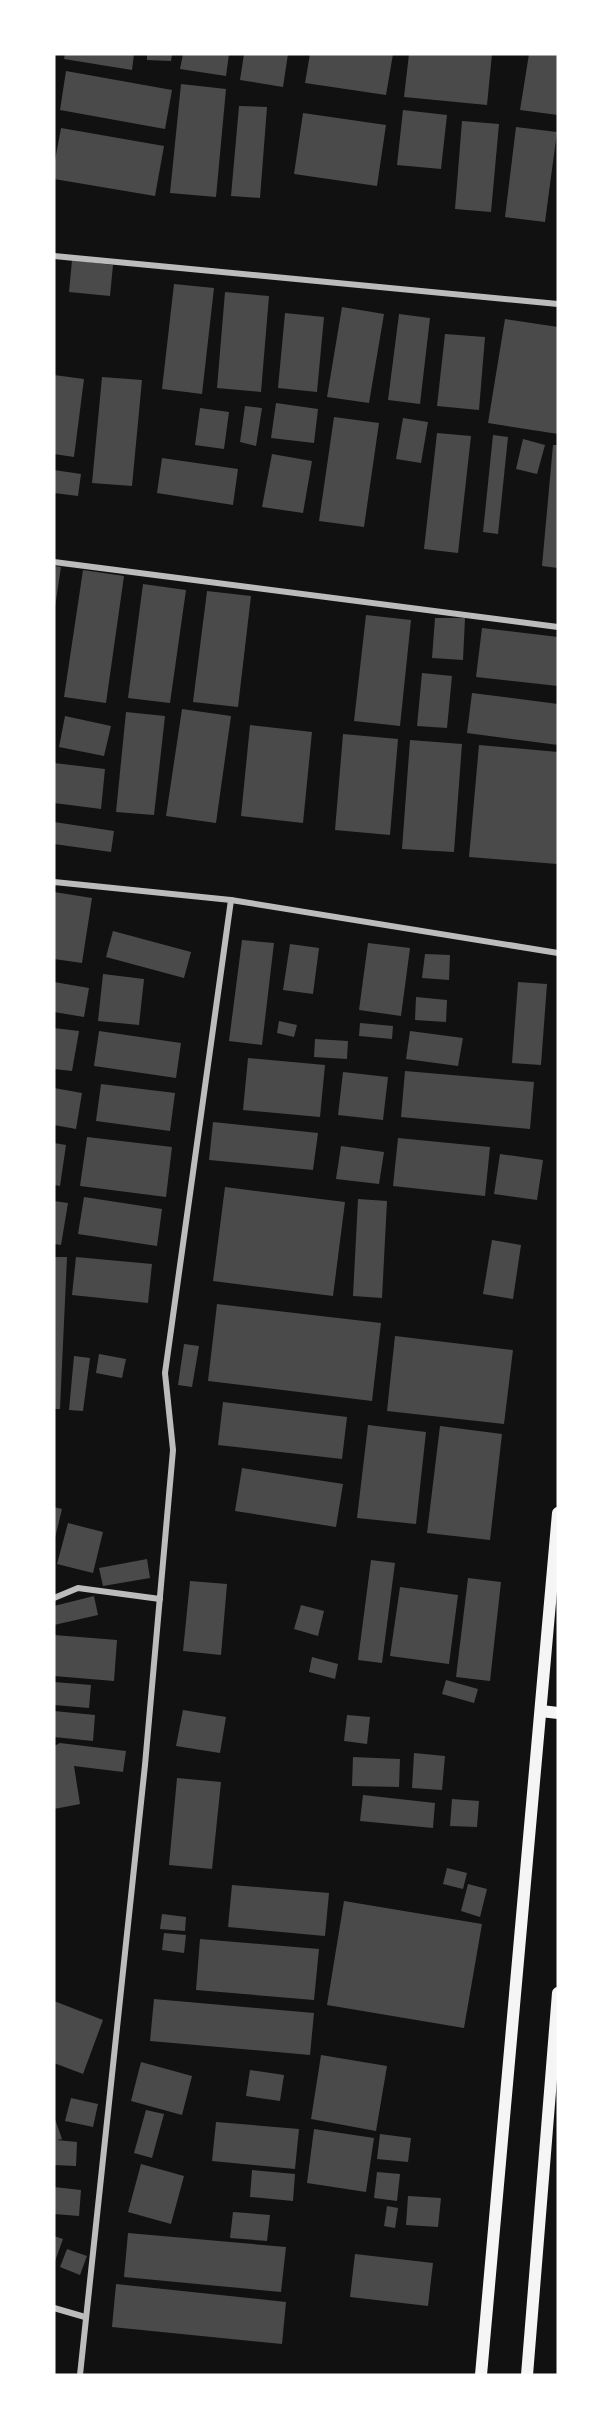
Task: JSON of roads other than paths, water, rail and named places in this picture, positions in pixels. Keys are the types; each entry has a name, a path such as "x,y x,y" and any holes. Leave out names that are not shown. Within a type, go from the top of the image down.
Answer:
{"main road":[{"path":"481,2375 558,1513"},
{"path":"541,1711 558,1713"},
{"path":"527,2375 558,1993"}],"street":[{"path":"54,256 558,304"},
{"path":"54,562 558,627"},
{"path":"54,882 231,900 558,953"},
{"path":"80,2375 142,1788 173,1450 165,1373 231,900"},
{"path":"54,1598 78,1588 160,1599"},
{"path":"54,2308 86,2317"}]}
